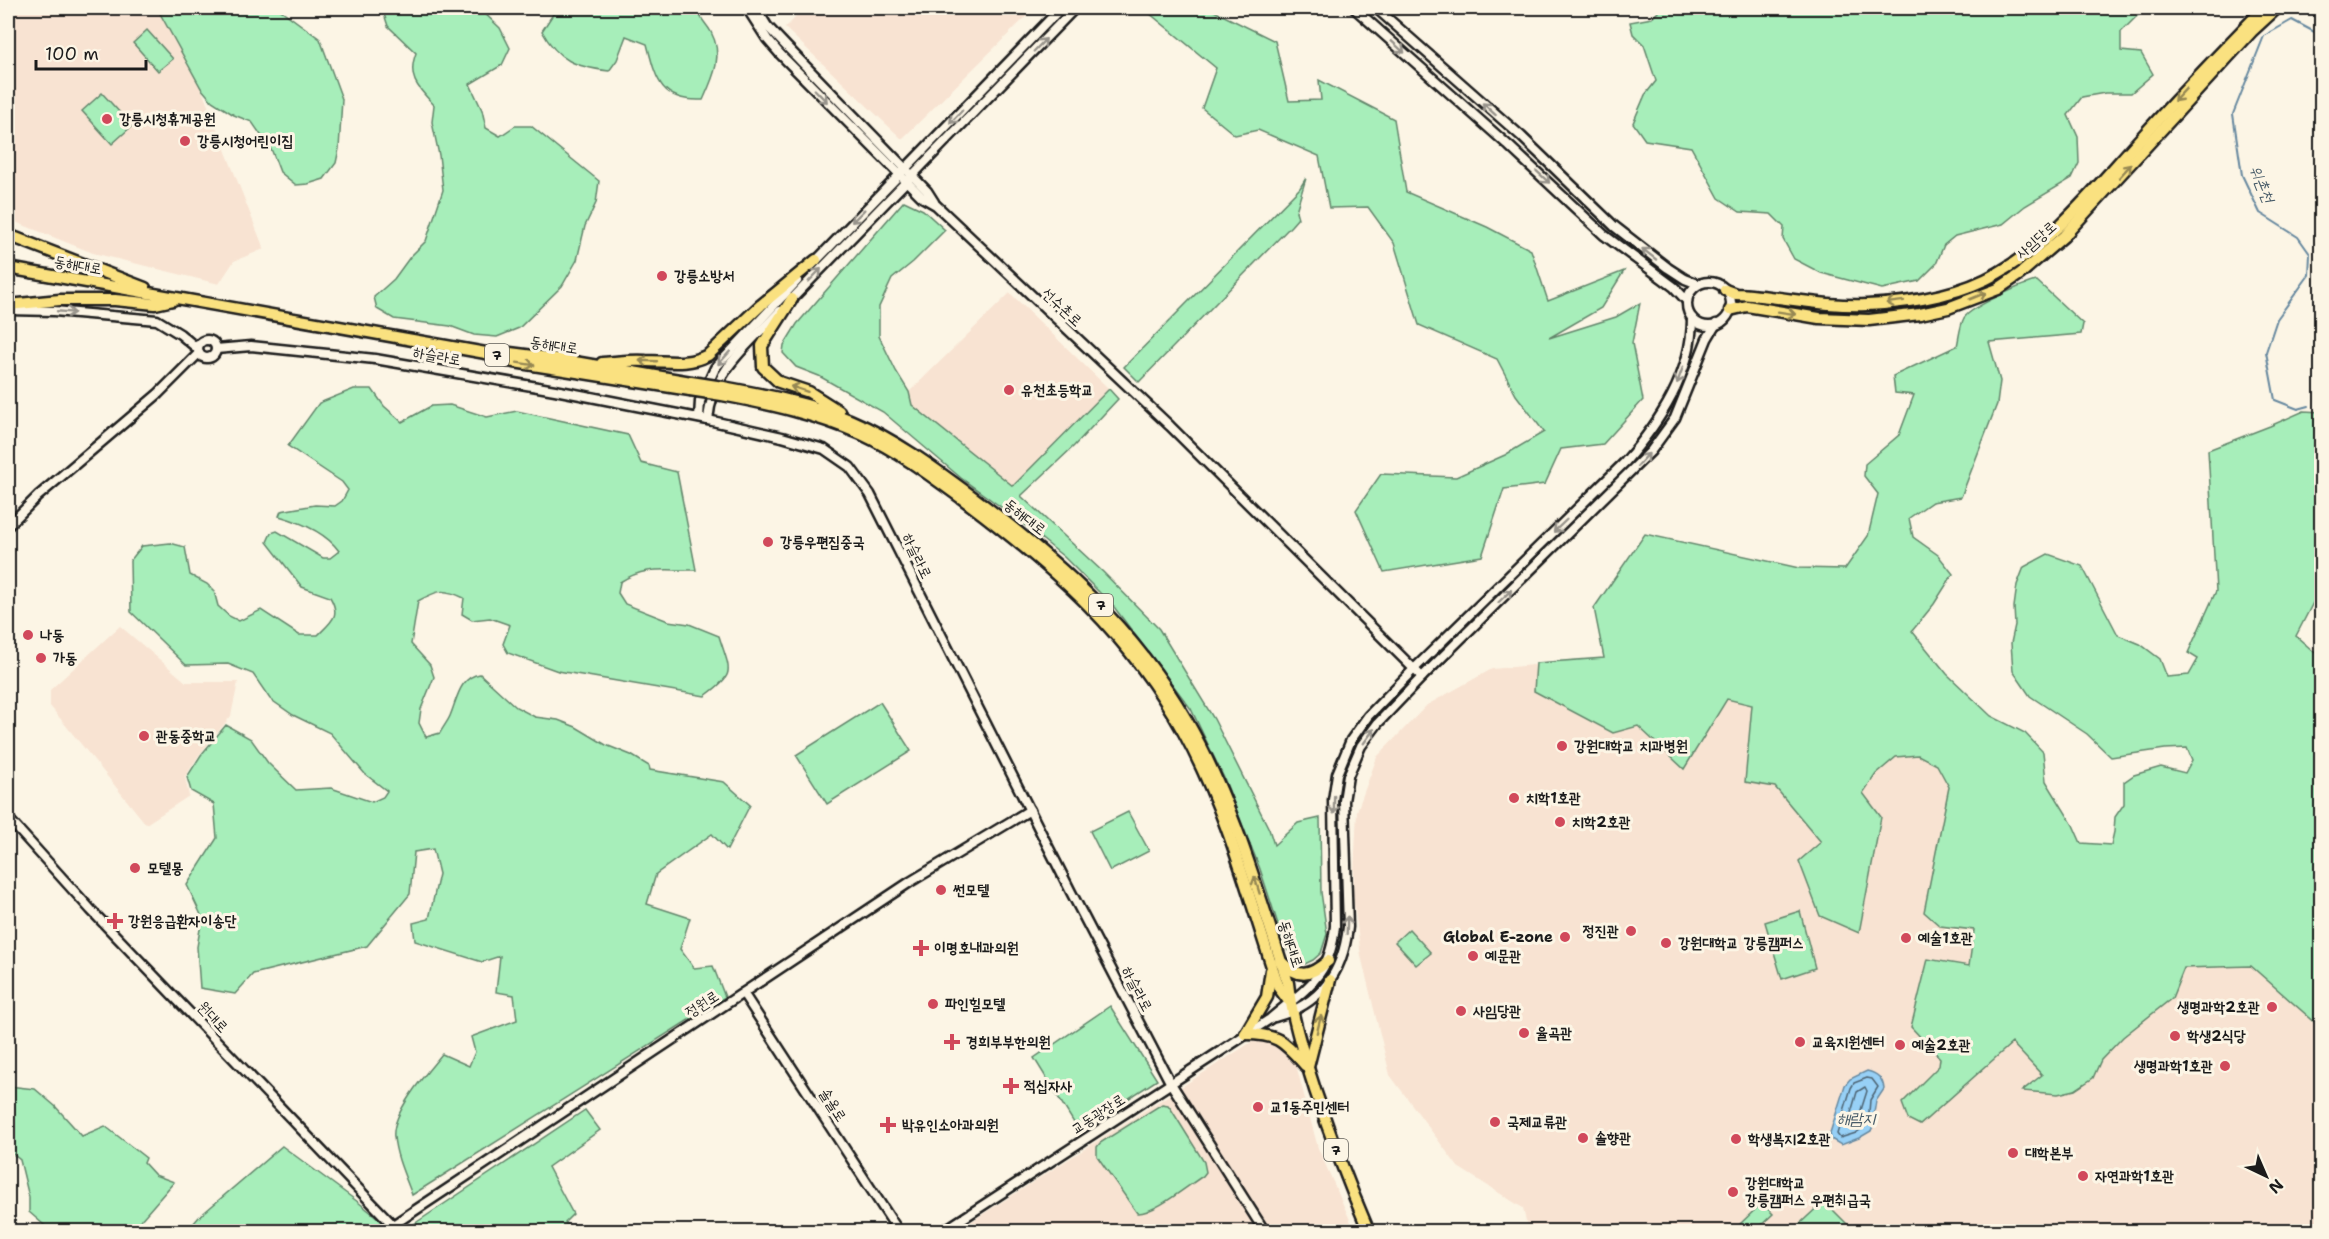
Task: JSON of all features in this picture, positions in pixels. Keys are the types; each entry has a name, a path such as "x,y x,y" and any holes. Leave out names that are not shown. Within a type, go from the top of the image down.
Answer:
{"main road":[{"name":"사임당로","path":"1725,290 1736,294 1818,304 1868,305 1919,300 1947,293 1996,274 2027,253 2062,222 2264,8"},
{"name":"사임당로","path":"1730,310 1747,306 1819,318 1869,320 1948,308 1998,289 2028,268 2064,236 2252,31 2277,8"},
{"path":"8,235 176,299"},
{"path":"580,364 644,360 680,363 698,360 708,355 760,305 816,261"},
{"name":"동해대로","path":"8,268 497,355 510,353 580,364 690,386"},
{"path":"8,308 60,300 115,300 155,304 176,299"},
{"path":"792,299 762,346 763,367 779,382 809,392 868,428"},
{"name":"동해대로","path":"497,355 508,361 794,401 825,411 868,428 921,459 1041,549 1095,600 1135,644 1188,723 1222,792 1253,875 1276,962"},
{"name":"동해대로","path":"722,391 817,417 885,446 933,477 1019,542 1065,581 1091,607 1145,672 1184,734 1204,773 1233,842 1276,962 1288,983 1291,1007 1307,1067 1333,1144 1369,1232"},
{"path":"1245,1034 1267,997 1276,962 1306,975 1316,971 1328,961"},
{"path":"1307,1067 1330,980"},
{"path":"1245,1034 1268,1034 1287,1046 1307,1067"}],"street":[{"path":"747,8 767,39 783,51 906,175"},
{"path":"756,8 783,51"},
{"path":"708,420 710,402 724,371 1061,8"},
{"path":"699,418 700,401 715,368 816,261 1004,82 1076,8"},
{"path":"1354,8 1509,146 1604,235 1674,287 1687,301"},
{"path":"1376,8 1521,136 1614,226 1685,279 1698,284 1711,282 1725,290 1730,298 1730,310 1722,321 1704,325 1692,318"},
{"path":"997,75 1004,82"},
{"name":"선수촌로","path":"906,175 927,191 936,205 1170,426 1422,677"},
{"path":"1291,1007 1314,982 1328,961 1333,945 1335,926 1334,800 1337,774 1351,740 1362,724 1414,669 1643,442 1672,397 1692,335 1692,318 1687,301 1690,291 1698,284"},
{"path":"8,308 157,320 180,334 198,351 203,357 209,358 214,355 216,349 212,342 207,340 199,344 198,351 151,401 38,496 8,526"},
{"path":"1291,1007 1307,1004 1330,980 1346,947 1348,927 1344,801 1348,776 1361,746 1378,723 1422,677 1652,451 1675,418 1707,339 1716,324"},
{"name":"하슬라로","path":"216,349 251,346 375,359 555,390 699,418 791,439 824,449 839,457 861,479 870,494 1170,1082 1265,1232"},
{"name":"정원로","path":"393,1225 910,882 1030,810"},
{"name":"원대로","path":"8,818 91,910 402,1232"},
{"name":"솔올로","path":"743,993 899,1232"},
{"name":"교동광장로","path":"942,1232 1170,1082 1291,1007"}],"shaded area":[{"path":"8,8 157,8 201,88 264,249 234,261 219,284 93,253 8,219"},
{"path":"805,8 1035,8 902,139 785,28"},
{"name":"유천초등학교","path":"1010,293 1109,389 1013,486 912,405 909,392"},
{"name":"관동중학교","path":"120,626 186,682 238,682 231,716 199,755 185,777 189,796 146,824 50,706 50,690"},
{"name":"강원대학교 강릉캠퍼스","path":"1670,657 1876,774 1896,757 1917,755 1937,765 1949,787 1940,926 1974,929 1969,966 1929,959 1911,1027 1940,1058 1939,1066 1902,1103 1920,1125 2012,1043 2042,1075 2023,1091 2093,1078 2101,1060 2123,1037 2172,998 2184,968 2251,966 2318,1025 2321,1021 2321,1223 2314,1232 1528,1231 1523,1208 1458,1167 1390,1075 1361,956 1353,895 1357,811 1377,757 1427,705 1492,669 1604,658"},
{"path":"1260,1038 1271,1042 1296,1065 1318,1148 1355,1231 955,1232 1250,1043"}],"green space":[{"path":"157,8 278,8 320,39 342,99 336,163 324,179 296,185 280,172 272,151 252,122 234,115 212,101 201,88"},
{"path":"387,8 434,11 445,8 479,8 500,28 510,48 502,65 470,84 482,110 486,128 500,136 515,126 531,126 599,181 596,203 585,226 577,260 562,286 519,328 497,337 474,335 450,326 394,319 377,309 374,297 394,279 410,257 426,241 443,190 432,122 434,105 415,81 413,61 416,53 388,26 383,11"},
{"path":"557,8 699,8 717,50 716,67 703,100 689,100 669,92 657,78 647,44 626,36 617,60 609,71 569,61 555,49 542,31"},
{"path":"1143,8 1208,8 1275,41 1289,101 1321,100 1319,80 1394,119 1406,192 1487,227 1531,250 1548,301 1624,271 1601,308 1549,338 1616,317 1640,303 1632,343 1643,400 1603,444 1561,449 1545,484 1504,489 1482,556 1384,572 1356,510 1381,474 1456,477 1505,455 1544,432 1516,395 1497,359 1419,325 1394,243 1368,207 1329,208 1319,156 1258,130 1235,135 1202,108 1216,68"},
{"path":"1662,8 2145,8 2121,32 2121,51 2141,53 2153,74 2131,93 2105,93 2082,97 2068,115 2078,137 2079,163 2072,178 2025,206 2003,224 1955,236 1944,245 1936,264 1919,281 1882,289 1821,273 1794,259 1783,239 1784,227 1771,214 1740,212 1719,198 1691,147 1645,140 1633,123 1645,95 1656,81 1644,45 1633,34 1630,22 1652,18"},
{"path":"147,30 173,59 158,71 133,43"},
{"name":"강릉시청휴게공원","path":"102,93 132,126 112,144 82,111"},
{"path":"1306,178 1296,211 1298,218 1139,382 1124,367 1300,188"},
{"path":"904,201 923,210 945,230 892,279 879,307 879,336 909,392 912,405 1013,486 1109,389 1118,399 1074,446 1021,496 1103,572 1159,629 1214,719 1269,829 1274,845 1298,823 1320,818 1321,892 1327,934 1321,953 1313,960 1305,964 1292,956 1285,946 1260,869 1224,778 1191,709 1114,607 1064,557 961,478 883,412 819,376 796,367 783,353 784,345 797,324"},
{"path":"2037,281 2083,324 2081,334 1989,342 2000,381 1997,404 1961,497 1932,502 1909,518 1913,537 1938,555 1953,574 1934,604 1912,631 1947,674 1991,716 2025,733 2043,752 2046,781 2073,825 2081,843 2111,845 2115,817 2124,804 2124,782 2134,775 2161,767 2185,773 2192,760 2187,748 2111,757 2087,734 2030,696 2013,671 2011,643 2015,625 2014,607 2017,585 2024,567 2048,554 2082,566 2118,635 2140,644 2160,659 2167,677 2189,675 2198,659 2188,653 2216,591 2208,450 2304,411 2321,412 2321,587 2296,636 2321,658 2321,1020 2318,1025 2251,966 2184,968 2172,998 2123,1037 2101,1060 2093,1078 2075,1090 2058,1094 2022,1091 2042,1075 2012,1043 1920,1125 1908,1119 1902,1103 1939,1066 1940,1058 1911,1027 1928,959 1969,966 1974,930 1940,926 1924,912 1949,787 1937,765 1918,755 1896,757 1876,774 1863,793 1881,817 1859,933 1820,916 1799,861 1821,842 1775,787 1745,782 1752,705 1727,699 1684,769 1638,726 1613,733 1534,691 1536,663 1604,658 1594,608 1645,534 1799,568 1845,569 1868,536 1878,494 1864,476 1865,464 1899,435 1914,395 1895,393 1893,376 1957,346 1964,318 1969,313 2010,291"},
{"path":"354,389 372,389 384,406 402,422 431,406 450,405 487,417 517,411 628,435 641,463 677,472 696,570 656,570 639,573 620,582 618,593 625,604 668,621 689,624 719,636 728,665 728,671 722,682 705,696 558,671 508,653 503,644 510,625 490,618 472,620 462,614 464,598 445,592 431,594 418,601 411,644 430,665 434,677 421,709 419,723 426,737 440,733 463,684 473,676 480,674 516,707 535,717 558,720 576,727 606,745 631,755 649,766 650,770 724,782 750,805 727,850 712,834 656,874 647,904 690,918 680,949 694,968 713,966 725,997 412,1195 395,1144 395,1127 398,1116 411,1093 442,1054 469,1066 475,1052 471,1037 517,1020 514,995 496,992 500,956 482,962 415,941 413,923 429,919 439,874 433,849 414,852 410,894 367,946 253,974 235,994 200,988 197,947 202,917 187,885 217,838 214,804 191,791 187,777 201,755 226,725 251,739 268,763 296,790 331,788 372,802 383,797 387,791 365,774 330,733 293,715 270,699 253,674 228,664 186,665 131,612 130,561 142,546 170,543 185,547 190,575 207,584 214,591 218,606 229,616 239,621 261,610 299,635 318,635 327,626 335,614 330,597 302,587 267,542 271,533 277,531 323,558 330,558 339,551 312,529 279,516 281,511 315,505 335,506 342,501 348,490 342,482 288,446 319,403"},
{"path":"880,702 911,751 827,804 796,755"},
{"path":"1128,812 1149,851 1110,871 1090,831"},
{"path":"1800,911 1815,968 1782,979 1765,922"},
{"path":"1409,929 1431,953 1416,965 1395,942"},
{"path":"1110,1006 1157,1080 1079,1131 1034,1058"},
{"path":"8,1086 35,1089 55,1106 82,1136 105,1126 146,1158 144,1163 155,1175 174,1182 140,1221 138,1231 51,1231 29,1212 29,1197 20,1160 8,1150"},
{"path":"1162,1104 1168,1105 1171,1109 1204,1162 1206,1172 1161,1204 1137,1213 1097,1156 1097,1147"},
{"path":"585,1110 600,1130 548,1167 573,1214 565,1222 570,1231 477,1231 472,1227 466,1231 418,1232 411,1226"},
{"path":"282,1146 394,1231 187,1231 199,1217"},
{"path":"1824,1201 1854,1231 1792,1231"},
{"path":"1762,1203 1773,1214 1755,1231 1747,1231 1740,1224"}],"water":[{"name":"해람지","path":"1867,1071 1879,1077 1884,1089 1876,1101 1875,1121 1871,1131 1841,1145 1831,1139 1830,1133 1845,1085 1850,1079"}],"waterway":[{"name":"위촌천","path":"2309,406 2298,409 2275,400 2266,352 2277,319 2309,275 2310,254 2298,237 2260,213 2242,175 2233,114 2264,36 2292,20 2322,36"}],"place":[{"name":"강릉시청휴게공원","path":"107,119"},
{"name":"강릉시청어린이집","path":"185,141"},
{"name":"강릉소방서","path":"662,276"},
{"name":"유천초등학교","path":"1009,390"},
{"name":"강릉우편집중국","path":"768,542"},
{"name":"나동","path":"28,635"},
{"name":"가동","path":"41,658"},
{"name":"관동중학교","path":"144,736"},
{"name":"강원대학교 치과병원","path":"1562,746"},
{"name":"치학1호관","path":"1514,798"},
{"name":"치학2호관","path":"1560,822"},
{"name":"모텔몽","path":"135,868"},
{"name":"썬모텔","path":"941,890"},
{"name":"강원응급환자이송단","path":"115,921"},
{"name":"정진관","path":"1631,931"},
{"name":"Global E-zone","path":"1565,937"},
{"name":"예술1호관","path":"1906,938"},
{"name":"강원대학교 강릉캠퍼스","path":"1666,943"},
{"name":"이명호내과의원","path":"921,948"},
{"name":"예문관","path":"1473,956"},
{"name":"파인힐모텔","path":"933,1004"},
{"name":"생명과학2호관","path":"2272,1007"},
{"name":"사임당관","path":"1461,1011"},
{"name":"율곡관","path":"1524,1033"},
{"name":"학생2식당","path":"2175,1036"},
{"name":"경희부부한의원","path":"952,1042"},
{"name":"교육지원센터","path":"1800,1042"},
{"name":"예술2호관","path":"1900,1045"},
{"name":"생명과학1호관","path":"2225,1066"},
{"name":"적십자사","path":"1011,1086"},
{"name":"교1동주민센터","path":"1258,1107"},
{"name":"국제교류관","path":"1495,1122"},
{"name":"박유인소아과의원","path":"888,1125"},
{"name":"솔향관","path":"1583,1138"},
{"name":"학생복지2호관","path":"1736,1139"},
{"name":"대학본부","path":"2013,1153"},
{"name":"자연과학1호관","path":"2083,1176"},
{"name":"강원대학교 강릉캠퍼스 우편취급국","path":"1733,1192"}]}
